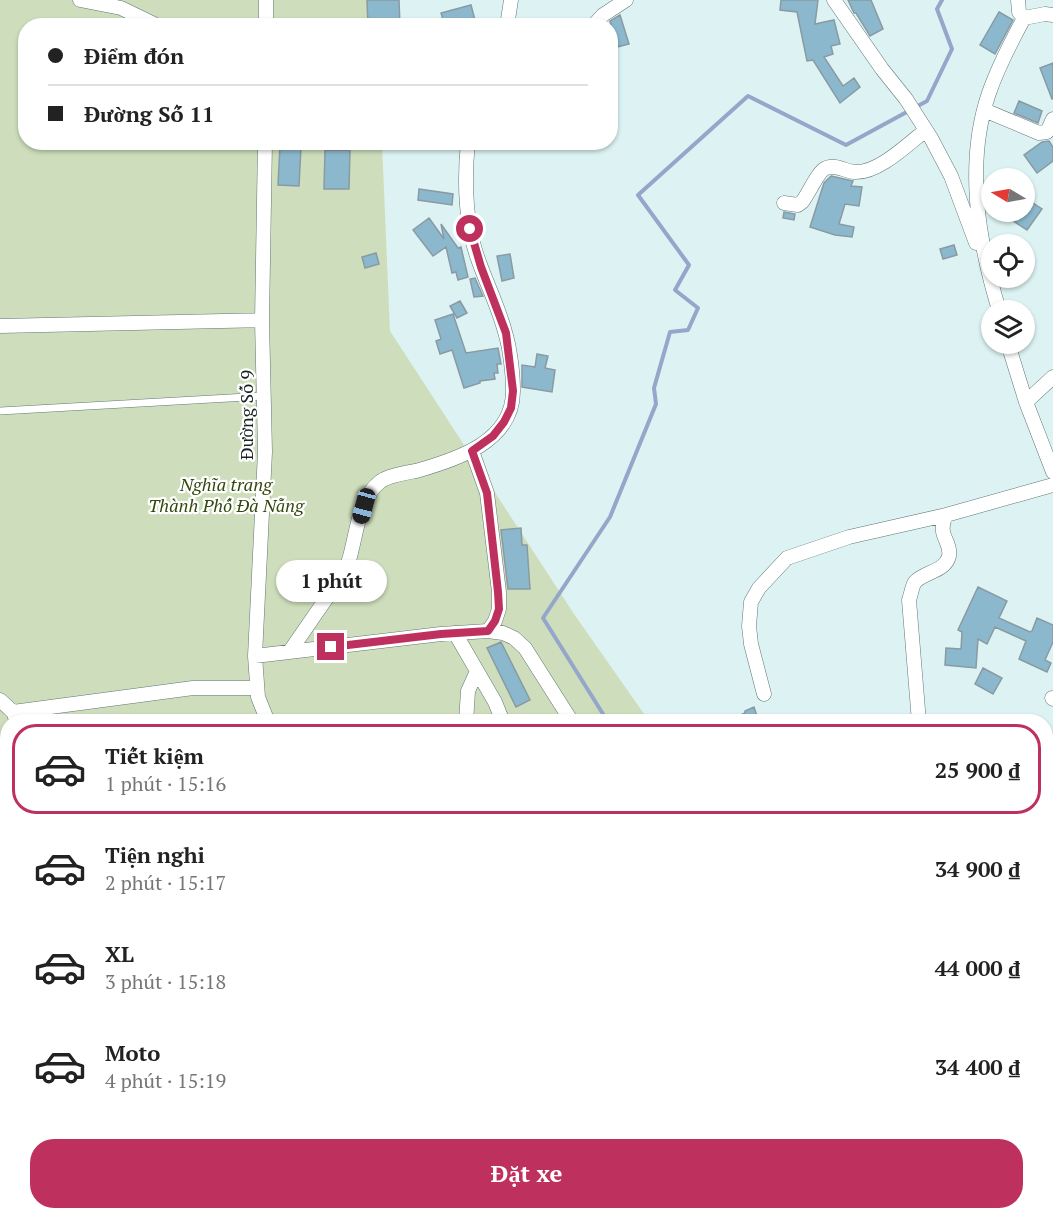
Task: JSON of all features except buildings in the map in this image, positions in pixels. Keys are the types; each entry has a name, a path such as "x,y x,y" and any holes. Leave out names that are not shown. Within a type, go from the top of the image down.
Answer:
{"street":[{"path":"80,0 122,8 142,18"},
{"path":"266,0 266,18"},
{"path":"508,18 511,0"},
{"path":"600,18 626,0"},
{"path":"834,0 924,126 951,176 981,258"},
{"path":"1018,0 1019,12 1024,18"},
{"path":"1024,18 1045,14 1053,15"},
{"path":"981,235 977,214 976,168 984,110 989,91 1024,18"},
{"path":"984,110 1039,133 1047,132 1053,119"},
{"path":"784,203 798,205 802,202 826,168 835,167 854,172 870,169 894,156 924,126"},
{"name":"Đường Số 9","path":"264,714 257,688 255,656 265,452 262,320 266,150"},
{"path":"290,651 349,562 364,506 372,490 383,480 441,464 472,451 493,436 511,408 513,391 506,333 481,267 470,229 466,167 467,150"},
{"path":"0,326 262,320"},
{"path":"1011,354 1026,402 1053,472"},
{"path":"1026,402 1053,377"},
{"path":"472,451 487,493 498,592 499,609 488,631"},
{"path":"764,694 751,644 749,626 751,602 759,588 787,558 849,537 946,515 1053,486"},
{"path":"918,714 909,600 915,582 945,564 949,557 942,532 942,524 946,515"},
{"path":"255,656 455,633 488,631 503,633 514,638 525,648 567,714"},
{"path":"455,633 500,714"},
{"path":"467,714 468,691 477,671"},
{"path":"33,714 193,688 257,688"},
{"path":"0,700 12,714"}],"lane":[{"path":"0,411 264,396"}],"green space":[{"name":"Nghĩa trang Thành Phố Đà Nẵng","path":"0,0 376,0 377,18 18,18 18,150 382,150 390,331 574,614 644,714 0,714"}],"waterway":[{"path":"603,714 543,618 610,517 656,404 654,388 670,332 688,330 698,308 675,290 689,265 638,195 748,96 846,145 927,101 952,49 937,9 942,0"}],"route":[{"path":"331,647 488,631 499,609 487,493 472,451 493,436 504,422 511,408 513,391 506,333 481,267 470,229"}]}
